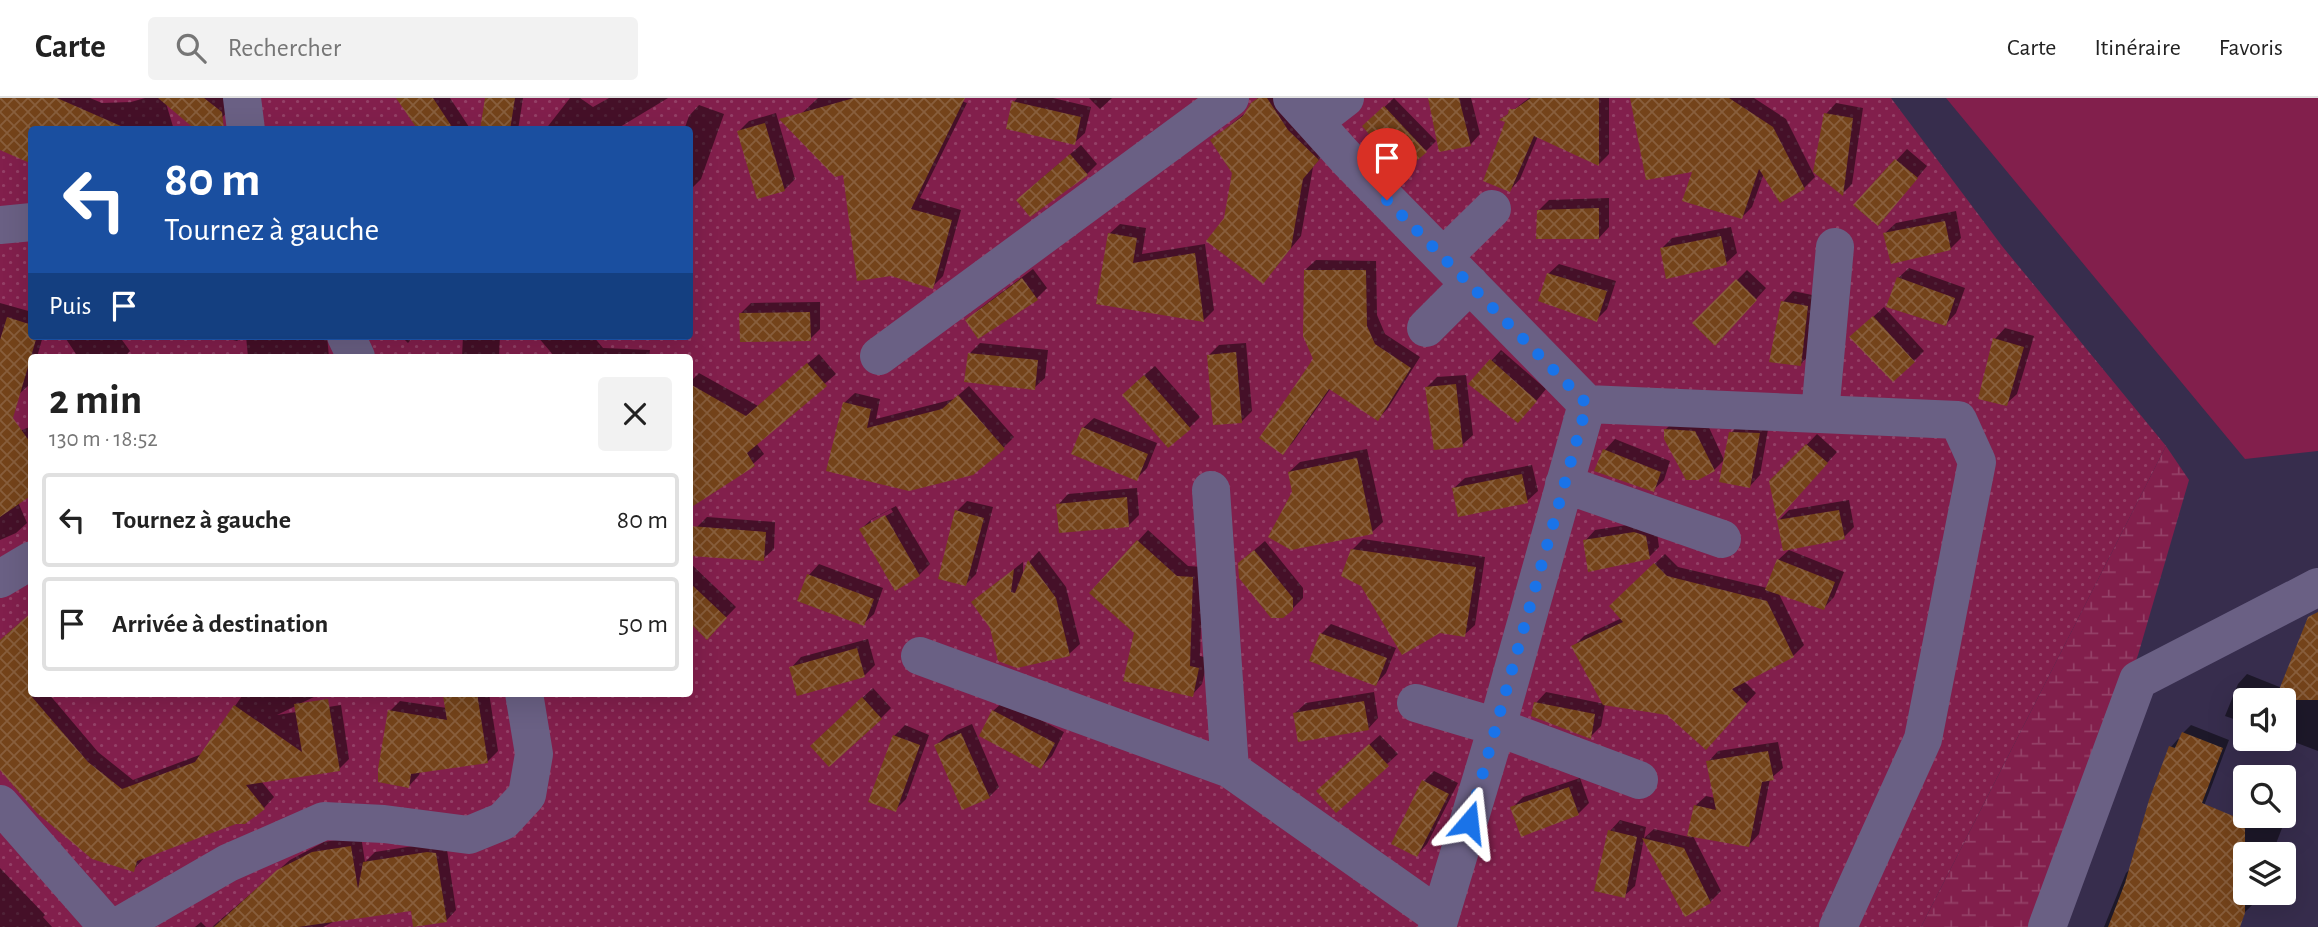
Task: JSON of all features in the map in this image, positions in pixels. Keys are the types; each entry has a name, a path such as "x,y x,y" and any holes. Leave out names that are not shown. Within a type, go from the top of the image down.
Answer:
{"street":[{"path":"242,98 246,126"},
{"path":"879,356 1230,98"},
{"path":"1345,98 1303,110 1587,404 1958,420 1977,461 1923,739 1838,927"},
{"path":"1443,257 1492,209"},
{"path":"0,225 28,222"},
{"path":"1820,414 1835,247"},
{"path":"1426,328 1470,284"},
{"path":"920,656 1230,769 1439,922 1497,727 1587,404"},
{"path":"1564,484 1722,539"},
{"path":"1212,490 1230,769"},
{"path":"0,579 28,562"},
{"path":"2047,927 2138,680 2318,587"},
{"path":"117,927 229,863 324,821 384,824 469,835 503,821 527,795 534,754 525,697"},
{"path":"1416,703 1497,727 1639,780"},
{"path":"0,804 108,927"}],"green space":[{"path":"0,98 1891,98 2002,246 2166,446 1921,927 0,927"},
{"path":"1946,98 2318,98 2318,451 2245,459"},
{"path":"2166,446 2189,480 2138,655 2036,927 1921,927"}],"building":[{"path":"0,98 57,98 121,126 28,126 28,162 0,150"},
{"path":"158,98 204,98 222,112 224,126 191,126"},
{"path":"396,98 433,98 451,126 415,126"},
{"path":"485,98 515,98 511,126 481,126"},
{"path":"854,98 965,98 911,209 952,220 933,289 891,276 857,281 843,175 835,177 779,119"},
{"path":"1258,98 1267,98 1288,130 1319,160 1303,179 1291,248 1263,284 1206,241 1224,218 1232,173 1210,140 1243,116 1251,103"},
{"path":"1428,98 1459,98 1471,146 1439,152"},
{"path":"1531,98 1599,98 1599,166 1534,136 1510,192 1483,181 1505,122 1499,120 1508,114 1509,109 1515,109"},
{"path":"1630,98 1729,98 1773,127 1805,189 1780,203 1759,169 1742,219 1682,201 1692,172 1646,180"},
{"path":"1012,101 1081,117 1075,145 1006,129"},
{"path":"1384,106 1427,152 1402,173 1362,126"},
{"path":"1824,113 1853,118 1843,196 1813,172"},
{"path":"765,123 785,191 757,199 737,131"},
{"path":"1070,154 1088,175 1030,217 1016,200"},
{"path":"1895,159 1918,178 1878,226 1853,205"},
{"path":"1599,208 1599,239 1536,239 1537,210"},
{"path":"1945,221 1951,250 1891,264 1883,233"},
{"path":"1108,233 1137,238 1133,263 1195,253 1204,322 1096,304"},
{"path":"1721,236 1727,265 1666,279 1660,248"},
{"path":"1304,270 1366,270 1367,326 1375,344 1411,368 1378,421 1329,389 1283,455 1259,438 1313,359 1303,336"},
{"path":"1547,273 1607,291 1597,322 1538,301"},
{"path":"1897,277 1955,298 1946,326 1886,307"},
{"path":"1022,278 1038,300 978,339 965,320"},
{"path":"1736,279 1757,300 1715,346 1692,323"},
{"path":"1781,301 1808,306 1801,366 1769,362"},
{"path":"810,312 811,341 740,342 739,313"},
{"path":"1873,316 1915,362 1893,382 1849,337"},
{"path":"7,317 28,324 28,340 36,340 32,354 28,354 28,367 13,418 28,439 28,498 0,517 0,340"},
{"path":"1993,338 2024,347 2007,406 1978,399"},
{"path":"1236,352 1242,423 1213,425 1207,355"},
{"path":"968,353 1038,360 1035,390 964,382"},
{"path":"1490,359 1537,401 1518,423 1468,384"},
{"path":"807,363 827,386 747,453 755,466 693,506 693,386 746,416"},
{"path":"1144,375 1191,429 1168,448 1122,395"},
{"path":"1456,384 1463,447 1434,450 1425,387"},
{"path":"958,395 1005,449 973,475 909,491 826,471 843,402 871,409 867,428 942,409"},
{"path":"1082,427 1148,454 1137,481 1071,454"},
{"path":"1664,429 1695,431 1715,471 1698,480 1686,480 1664,439"},
{"path":"1729,432 1760,433 1750,488 1719,482"},
{"path":"1806,444 1828,463 1777,520 1769,481"},
{"path":"1603,449 1661,472 1654,492 1594,471"},
{"path":"1357,458 1373,534 1291,550 1268,537 1292,492 1288,472"},
{"path":"1522,474 1528,503 1458,517 1452,488"},
{"path":"1127,497 1129,527 1059,533 1056,504"},
{"path":"955,510 984,518 966,586 938,579"},
{"path":"1839,510 1845,539 1783,551 1777,520"},
{"path":"885,515 920,576 895,591 859,529"},
{"path":"693,526 766,532 764,561 693,556"},
{"path":"1634,532 1646,536 1650,559 1588,572 1583,540"},
{"path":"1137,540 1177,576 1193,577 1190,666 1199,668 1193,697 1123,681 1134,633 1089,593"},
{"path":"1351,549 1476,567 1465,637 1440,633 1402,655 1361,586 1341,576"},
{"path":"1254,550 1293,598 1293,610 1283,618 1271,618 1239,578 1238,563"},
{"path":"1777,559 1835,582 1824,610 1765,590"},
{"path":"1028,560 1056,598 1070,656 1017,668 998,661 990,628 971,602 1014,569 1011,592 1015,593"},
{"path":"1654,563 1667,576 1767,601 1794,657 1732,689 1747,704 1706,750 1667,715 1603,705 1571,646 1623,622 1609,606"},
{"path":"807,574 874,599 864,626 797,601"},
{"path":"693,586 727,618 707,640 693,626"},
{"path":"2318,612 2318,700 2296,700 2296,688 2280,688 2308,617"},
{"path":"28,616 28,697 32,697 88,762 122,789 195,762 234,705 302,752 294,704 328,699 340,771 246,785 265,809 245,824 236,824 137,861 134,872 92,859 37,813 0,770 0,640"},
{"path":"1320,633 1387,658 1376,686 1309,661"},
{"path":"857,648 865,677 797,696 789,667"},
{"path":"443,697 478,697 488,763 411,774 409,788 378,782 388,710 447,720"},
{"path":"862,697 882,719 829,767 810,746"},
{"path":"1364,701 1369,730 1298,742 1293,713"},
{"path":"1534,702 1595,714 1591,739 1531,716"},
{"path":"992,710 1055,743 1041,769 979,736"},
{"path":"2182,732 2223,748 2202,803 2233,816 2233,828 2245,828 2245,842 2233,842 2233,905 2245,905 2240,927 2108,927 2169,746 2175,748"},
{"path":"961,733 990,798 962,810 934,745"},
{"path":"893,735 920,745 896,812 868,802"},
{"path":"1369,744 1389,766 1336,813 1316,791"},
{"path":"1768,751 1774,780 1762,782 1749,847 1687,836 1694,805 1716,810 1706,761"},
{"path":"1422,780 1449,794 1417,857 1391,844"},
{"path":"1569,787 1579,815 1521,837 1510,807"},
{"path":"1608,830 1637,837 1625,898 1594,891"},
{"path":"1642,838 1684,848 1711,903 1685,917"},
{"path":"351,846 358,889 363,862 436,853 447,922 413,927 411,911 298,927 214,927 277,870 312,852"}],"route":[{"path":"1387,200 1587,404 1469,822"}]}
